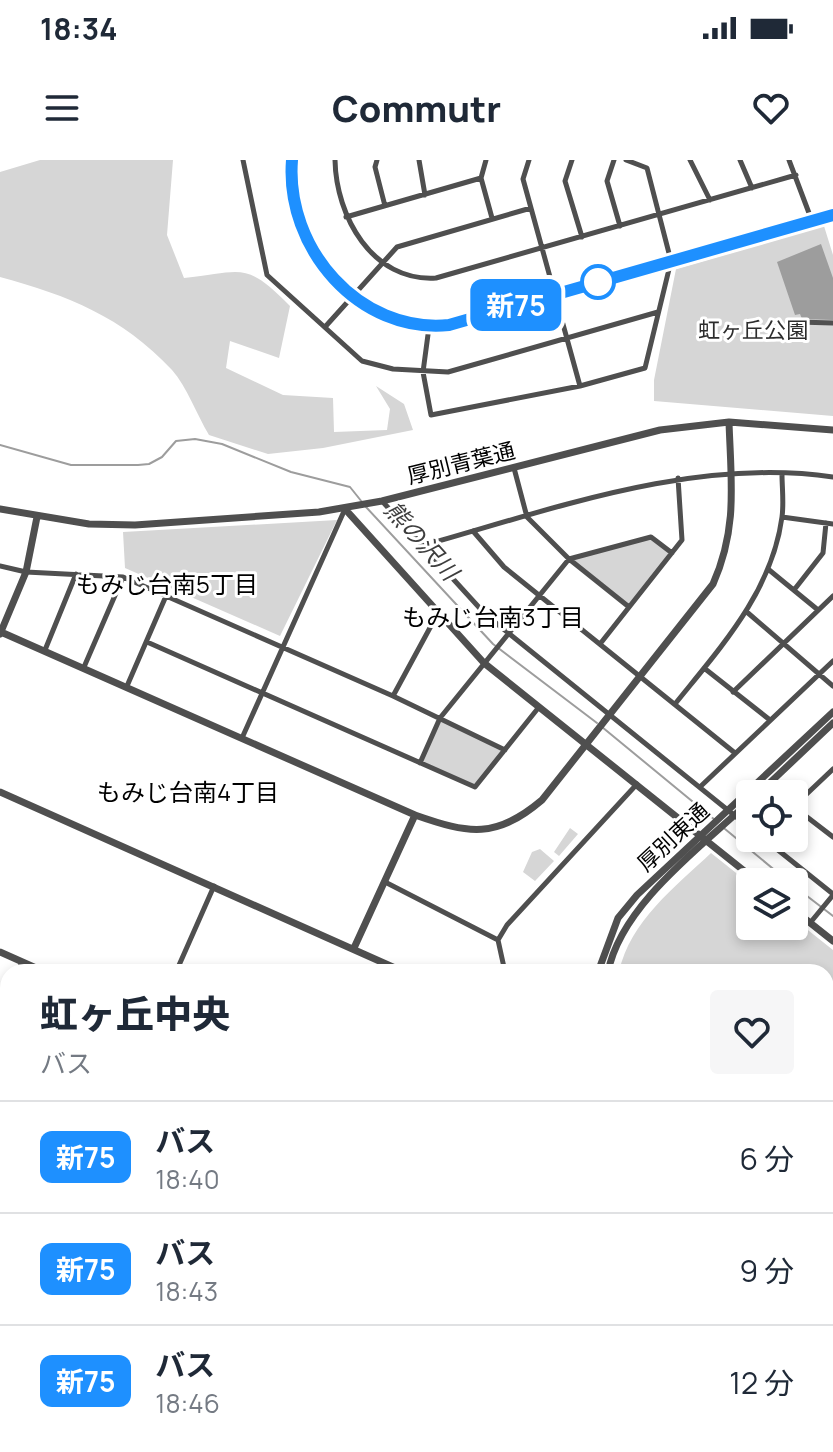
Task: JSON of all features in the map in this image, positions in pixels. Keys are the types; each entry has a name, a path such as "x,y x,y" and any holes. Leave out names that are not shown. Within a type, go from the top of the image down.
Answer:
{"street":[{"path":"243,160 267,275 362,361 423,372 472,367 658,312"},
{"path":"292,160 293,195 308,240 326,269 351,294 390,320 429,327 449,325 833,215"},
{"path":"335,160 338,198 363,243 381,261 403,275 436,278 796,175"},
{"path":"377,160 375,167 385,206"},
{"path":"419,160 425,195"},
{"path":"486,160 481,178 492,218"},
{"path":"529,160 523,179 580,386"},
{"path":"572,160 565,181 582,237"},
{"path":"614,160 607,181 620,226"},
{"path":"429,327 423,372 431,415 580,386 645,368 671,261 647,168 626,160"},
{"path":"690,160 710,200"},
{"path":"740,160 752,188"},
{"path":"789,160 812,221"},
{"path":"346,217 481,178"},
{"path":"325,327 351,294 397,247 531,208"},
{"path":"798,322 833,323"},
{"path":"37,517 26,572 0,632 415,815 453,829 474,831 512,822 542,800 713,584 728,551 733,522 729,422"},
{"name":"厚別青葉通","path":"0,509 37,517 135,525 349,509 660,430 729,422 833,430"},
{"path":"514,468 527,517 569,559 629,607"},
{"path":"675,704 748,613 768,569 782,517 782,474"},
{"path":"425,545 678,478 782,474 833,477"},
{"path":"600,644 682,540 678,478"},
{"path":"378,502 425,545 486,615 607,719 701,786 728,816 736,820"},
{"path":"242,738 349,509 439,612 486,660 539,707 638,783 740,868"},
{"path":"782,517 830,523 823,553 794,590"},
{"path":"473,531 504,567 735,753"},
{"path":"420,763 440,718 569,559 651,537 672,553"},
{"path":"0,566 26,572 123,577 393,696 505,750"},
{"path":"768,569 818,610"},
{"path":"45,650 76,574"},
{"path":"84,667 123,577"},
{"path":"127,686 166,596"},
{"path":"733,692 833,596"},
{"path":"393,696 439,612"},
{"path":"748,613 821,672 833,686"},
{"path":"147,642 475,787 539,707"},
{"path":"701,786 833,661"},
{"path":"704,668 770,720"},
{"name":"厚別東通","path":"611,964 626,923 643,902 716,834 728,816 833,712"},
{"path":"773,780 833,723"},
{"path":"808,793 833,769"},
{"path":"503,964 498,940 507,925 638,783"},
{"path":"0,792 387,964"},
{"name":"厚別東通","path":"601,964 618,918 708,828 736,811"},
{"path":"354,948 415,815"},
{"path":"808,818 830,835 833,827"},
{"path":"780,852 833,894 813,919"},
{"path":"385,882 498,940"},
{"path":"180,964 214,886"},
{"path":"808,917 833,941"},
{"path":"0,952 27,964"}],"green space":[{"path":"40,160 173,160 167,235 184,278 242,272 263,281 290,306 279,358 230,341 226,368 283,395 333,398 334,432 387,430 390,409 376,386 404,404 413,430 323,448 268,454 209,435 172,370 133,335 93,310 0,277 0,172"},
{"name":"虹ヶ丘公園","path":"824,226 833,255 833,416 654,401 654,380 676,269"},
{"path":"337,520 280,636 125,568 123,532"},
{"path":"651,537 672,553 629,607 569,559"},
{"path":"440,718 505,750 475,787 420,763"},
{"path":"570,828 578,834 559,856 554,852"},
{"path":"540,849 554,861 535,881 523,872 532,852"},
{"path":"711,853 736,873 736,940 808,940 808,930 833,950 833,964 622,964 633,937 656,906"}],"shaded area":[{"path":"821,244 833,278 833,320 802,319 800,314 795,315 777,262"}],"waterway":[{"name":"熊の沢川","path":"0,445 71,465 138,465 149,464 162,457 176,441 195,439 222,444 291,472 350,487 362,502"},
{"name":"熊の沢川","path":"366,507 493,644 597,723"},
{"name":"熊の沢川","path":"602,727 715,820"},
{"name":"熊の沢川","path":"725,829 772,868"},
{"name":"熊の沢川","path":"808,897 833,916"}],"bus line":[{"name":"新75","path":"292,160 293,195 298,214 308,240 326,269 364,305 390,320 414,326 449,325 833,215"}],"district":[{"name":"もみじ台南5丁目","path":"167,585"},
{"name":"もみじ台南3丁目","path":"493,618"},
{"name":"もみじ台南4丁目","path":"188,793"}]}
